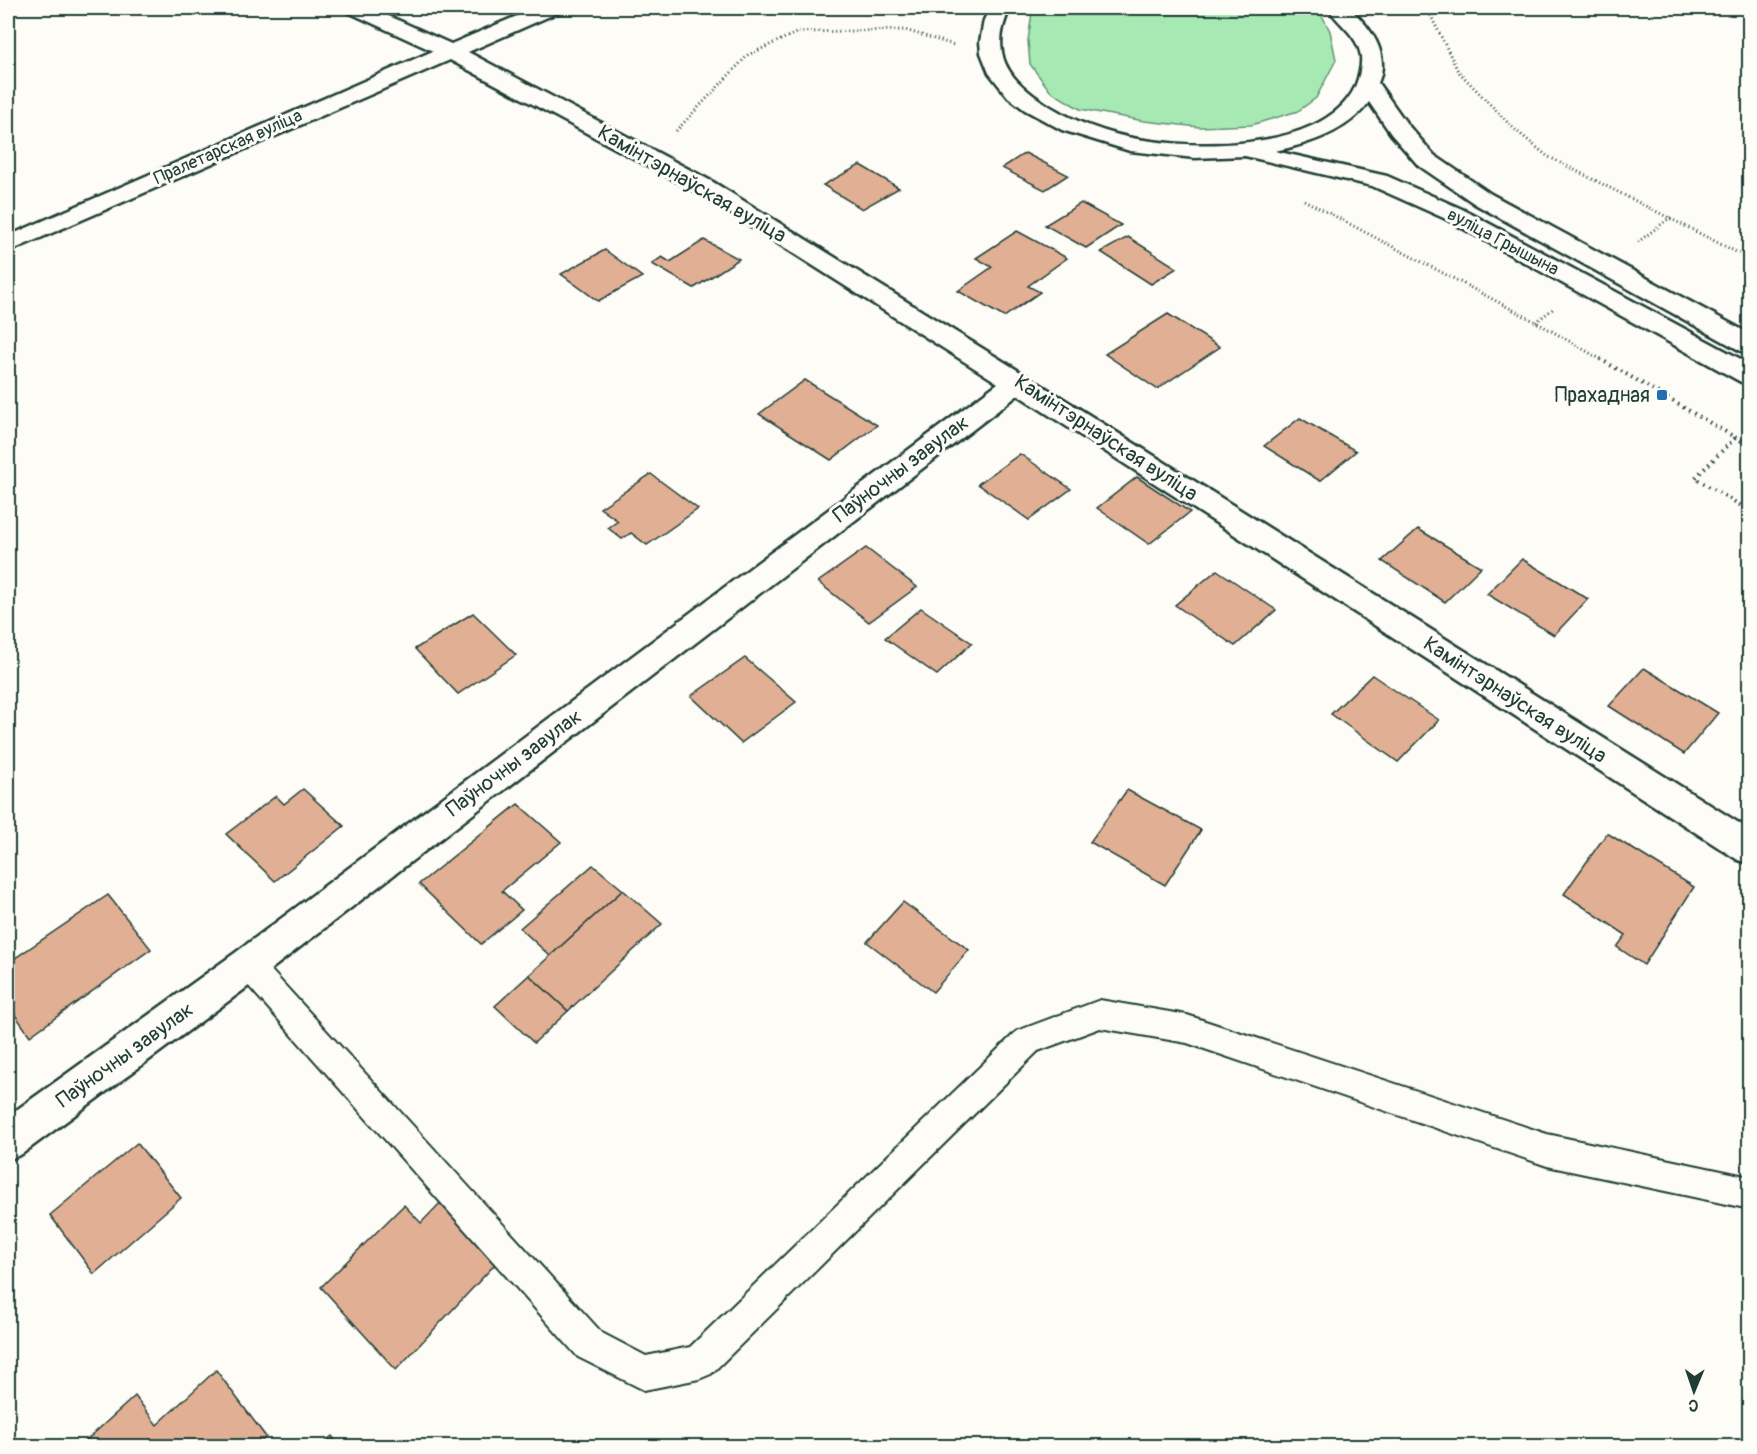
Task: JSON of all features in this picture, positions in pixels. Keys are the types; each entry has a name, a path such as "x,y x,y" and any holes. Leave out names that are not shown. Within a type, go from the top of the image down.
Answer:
{"street":[{"name":"Камінтэрнаўская вуліца","path":"355,8 448,50 705,187 1017,382 1749,849"},
{"name":"Пралетарская вуліца","path":"8,245 448,50 552,8"},
{"path":"1000,8 992,21 989,37 990,53 998,70 1010,86 1049,116 1076,128 1138,146 1172,150 1240,150 1272,146 1300,138 1345,115 1369,85 1372,69 1371,52 1364,36 1338,8"},
{"path":"1364,36 1371,8"},
{"name":"вуліца Грышына","path":"1369,85 1399,129 1426,160 1483,199 1749,345"},
{"name":"вуліца Грышына","path":"1240,150 1379,181 1454,214 1749,376"},
{"name":"Паўночны завулак","path":"8,1140 248,965 1017,382"}],"lane":[{"path":"248,965 590,1345 644,1373 699,1362 1028,1041 1100,1014 1187,1029 1547,1150 1749,1193"}],"path":[{"path":"1427,8 1428,15 1458,71 1512,127 1547,156 1671,217 1749,259"},
{"path":"650,158 748,55 798,32 905,30 954,45 957,36"},
{"path":"1303,199 1536,322 1749,446"},
{"path":"1635,245 1671,217"},
{"path":"1536,322 1559,304"},
{"path":"1735,438 1695,478 1749,511"}],"green space":[{"path":"1035,8 1318,8 1330,31 1336,60 1316,98 1298,111 1251,125 1199,127 1144,121 1080,109 1050,91 1030,64 1028,41 1032,12"}],"building":[{"path":"1025,153 1068,175 1045,190 1002,168"},
{"path":"860,165 899,188 862,209 823,185"},
{"path":"1081,203 1121,225 1086,248 1045,225"},
{"path":"1017,231 1067,258 1028,286 1040,292 1004,317 958,291 992,267 976,258"},
{"path":"1128,237 1177,268 1151,284 1101,252"},
{"path":"704,240 739,259 694,288 652,264 662,257 670,262"},
{"path":"605,250 642,277 598,301 561,274"},
{"path":"1168,314 1220,347 1157,389 1105,354"},
{"path":"805,380 877,425 831,460 759,414"},
{"path":"1300,418 1356,451 1320,481 1264,446"},
{"path":"1020,454 1071,489 1029,520 978,484"},
{"path":"651,474 698,509 647,545 631,533 622,539 608,528 618,521 600,508"},
{"path":"1137,477 1190,512 1149,544 1097,508"},
{"path":"1418,529 1481,567 1445,602 1382,561"},
{"path":"866,548 917,587 869,622 818,582"},
{"path":"1522,559 1588,599 1554,635 1487,594"},
{"path":"1217,570 1276,610 1235,646 1175,605"},
{"path":"921,608 972,643 937,675 885,638"},
{"path":"473,613 516,655 458,694 415,649"},
{"path":"745,658 796,702 741,743 691,696"},
{"path":"1644,668 1718,713 1684,754 1609,706"},
{"path":"1372,675 1439,720 1398,762 1331,714"},
{"path":"303,789 344,826 275,881 226,834 276,796 284,804"},
{"path":"1127,790 1201,830 1165,885 1090,842"},
{"path":"518,804 561,842 502,891 522,910 481,944 419,884"},
{"path":"1607,833 1694,887 1644,965 1617,947 1626,935 1564,894"},
{"path":"593,865 623,890 550,956 520,928"},
{"path":"623,890 662,924 568,1011 529,975"},
{"path":"108,895 151,949 30,1036 8,1005 8,963"},
{"path":"903,902 969,950 933,992 867,942"},
{"path":"529,975 568,1011 534,1043 495,1006"},
{"path":"137,1143 181,1198 94,1274 50,1215"},
{"path":"443,1200 501,1258 396,1370 321,1287 404,1205 421,1223"},
{"path":"216,1370 266,1437 256,1446 80,1446 135,1396 157,1425"},
{"path":"332,1436 339,1446 320,1446"}],"place":[{"name":"Прахадная","path":"1662,395"}]}
